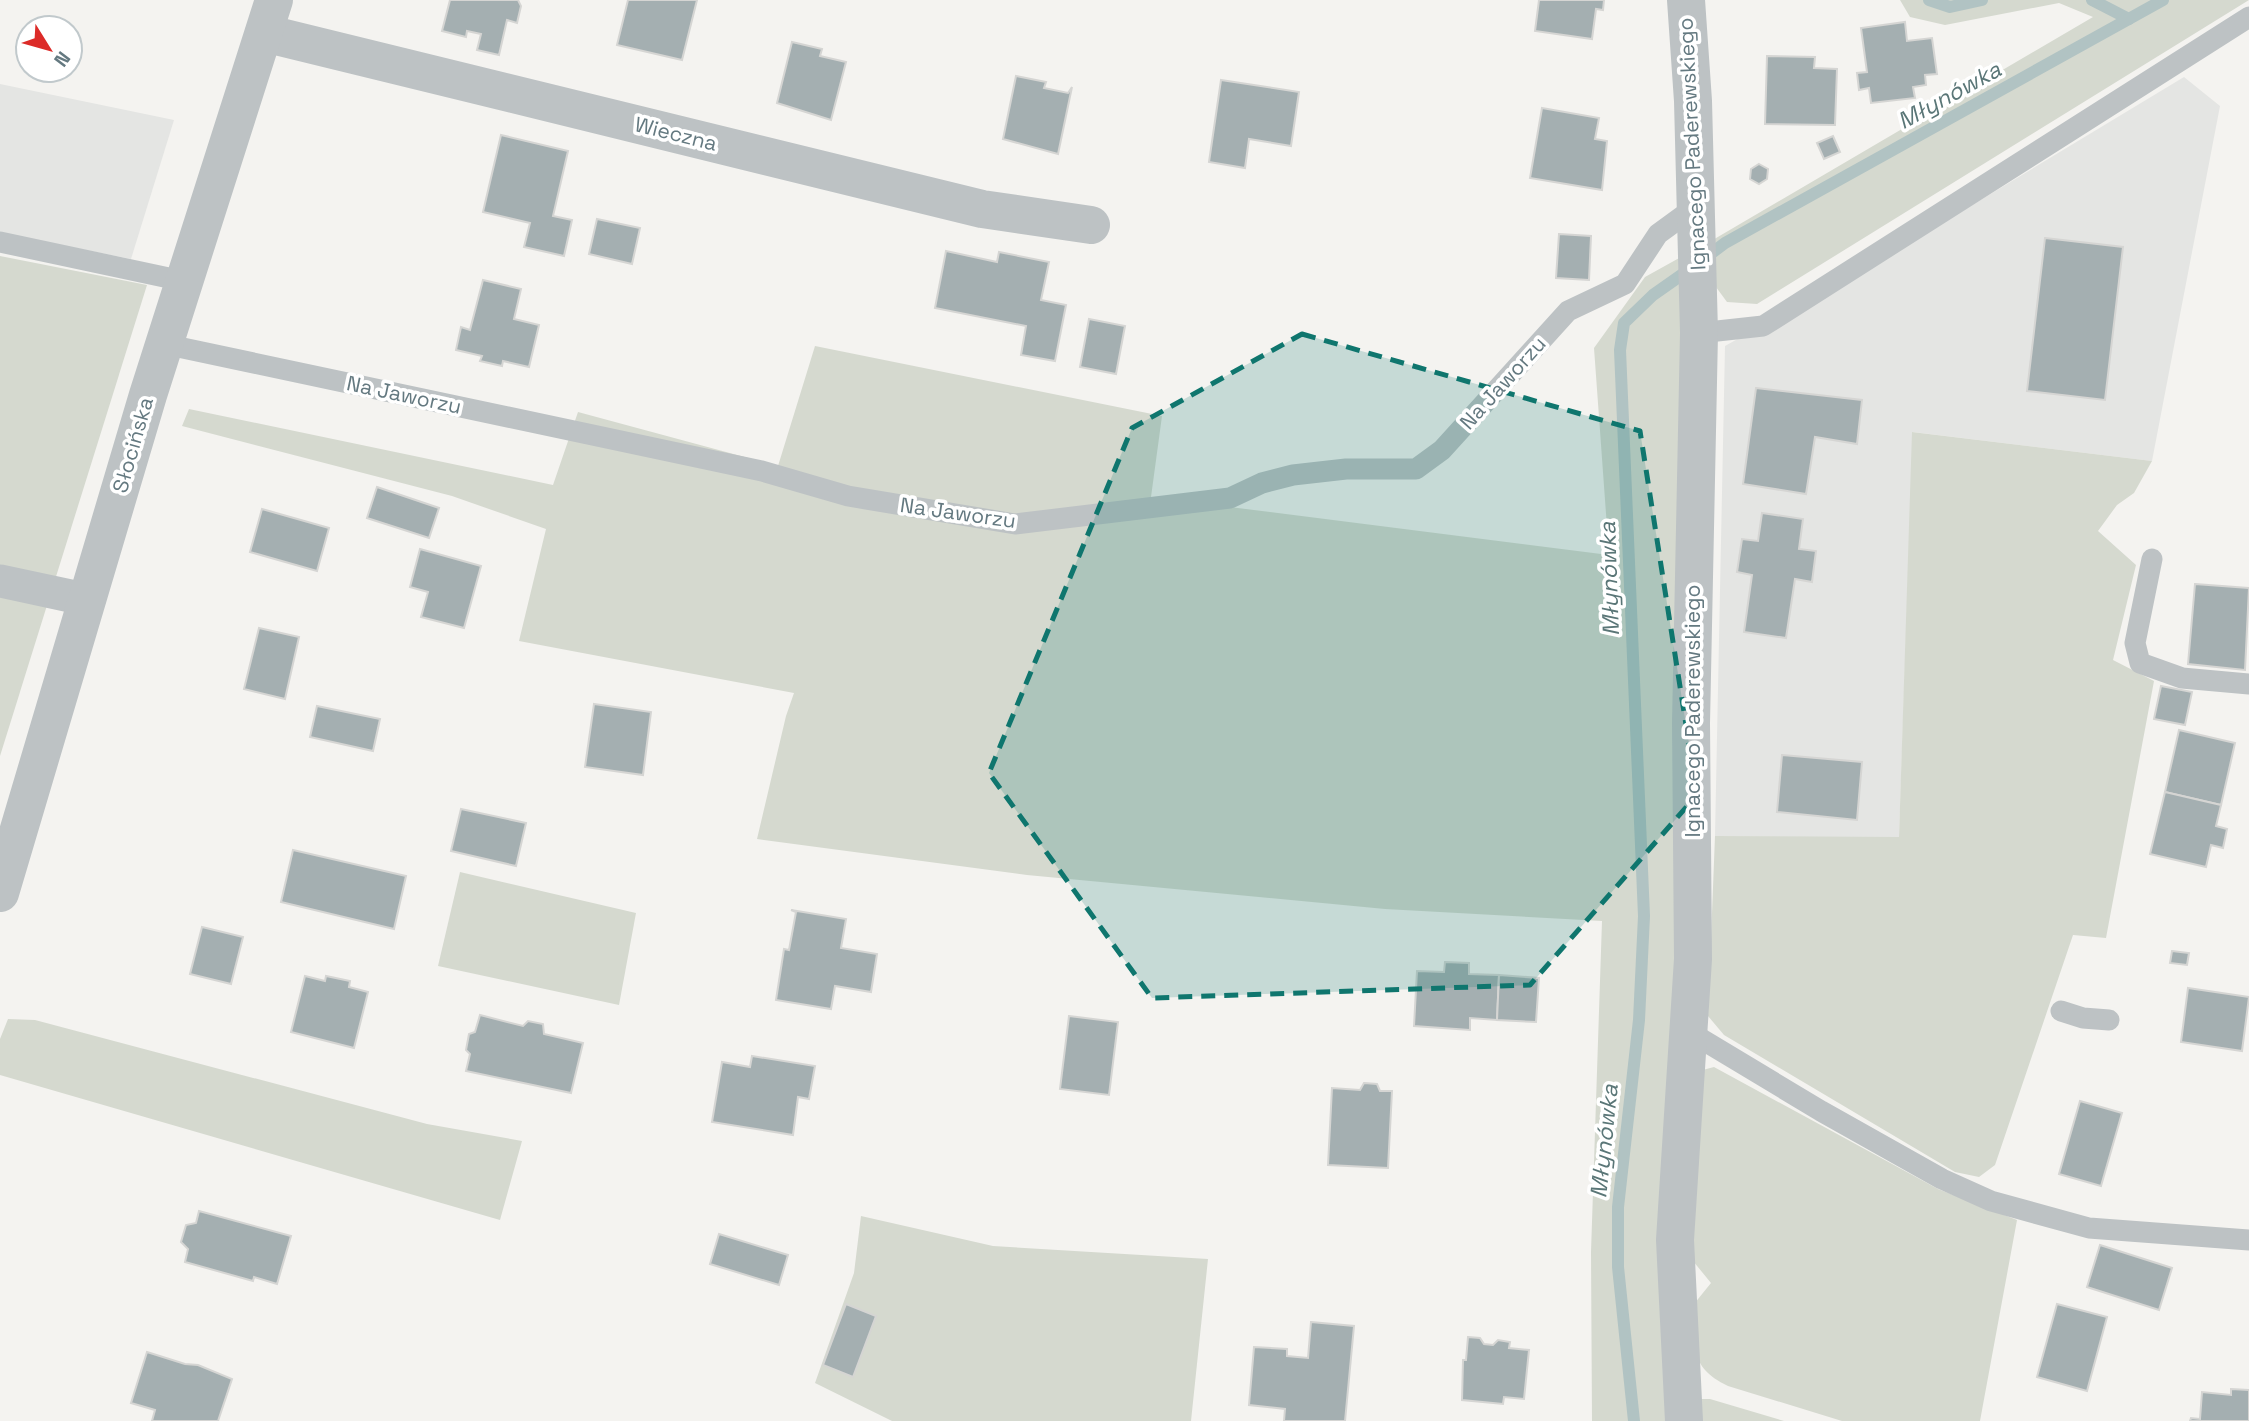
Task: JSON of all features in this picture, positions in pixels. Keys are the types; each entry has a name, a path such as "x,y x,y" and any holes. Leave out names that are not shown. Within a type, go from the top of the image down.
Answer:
{"street":[{"name":"Ignacego Paderewskiego","path":"1684,1421 1675,1240 1693,959 1691,723 1699,334 1686,0"},
{"name":"Wieczna","path":"269,17 982,209 1091,225"},
{"name":"Słocińska","path":"0,893 183,281 269,17"},
{"path":"0,581 89,600"}],"lane":[{"path":"1699,334 1763,326 2249,17"},
{"name":"Na Jaworzu","path":"164,344 762,471 848,496 1015,524 1219,500 1293,475 1346,469 1416,469 1442,450 1568,311 1625,284 1657,234 1695,215"},
{"path":"0,242 183,281"},
{"path":"2152,559 2135,643 2140,663 2182,678 2249,684"},
{"path":"2061,1011 2083,1018 2109,1020"},
{"path":"1688,1031 1918,1165 1990,1201 2089,1228 2249,1240"}],"highlighted area":[{"path":"1302,334 1640,431 1697,795 1530,985 1152,998 989,773 1132,428"}],"shaded area":[{"path":"1900,0 2249,0 1757,304 1727,302 1713,283 1711,241 2093,17 2059,3 1945,25 1910,17"},
{"path":"2184,77 2220,106 2152,461 1913,432 1899,838 1715,836 1725,346 1911,242"},
{"path":"0,84 174,120 131,259 0,233"},
{"path":"0,256 147,285 0,756"},
{"path":"1681,257 1672,1421 1592,1421 1591,1252 1602,921 1385,909 1027,875 757,839 786,716 794,693 519,641 546,529 452,496 182,426 189,409 553,485 578,412 778,466 815,346 1162,416 1151,497 1609,555 1594,348 1645,277"},
{"path":"1912,432 2152,461 2134,493 2117,505 2098,531 2136,565 2113,660 2154,681 2106,938 2073,935 1995,1165 1979,1177 1955,1172 1724,1035 1708,1016 1715,836 1899,837"},
{"path":"460,872 636,913 619,1005 438,966"},
{"path":"8,1019 35,1020 427,1124 522,1141 500,1220 0,1075 0,1039"},
{"path":"1714,1067 1938,1189 2017,1220 1980,1421 1842,1421 1728,1386 1706,1371 1696,1353 1694,1304 1711,1283 1693,1261 1699,1071"},
{"path":"861,1216 993,1246 1208,1259 1191,1421 892,1421 815,1383 854,1273"},
{"path":"1698,1399 1710,1399 1784,1421 1699,1421"}],"building":[{"path":"450,0 518,0 521,6 517,23 507,20 499,55 477,50 481,34 467,31 466,37 442,31"},
{"path":"628,0 697,0 682,60 617,45"},
{"path":"1539,0 1604,0 1603,10 1596,9 1592,39 1535,31"},
{"path":"1905,22 1907,41 1932,38 1937,74 1925,75 1926,85 1913,87 1915,98 1871,103 1869,88 1859,90 1857,73 1867,72 1861,28"},
{"path":"792,42 822,49 820,56 846,62 831,120 777,103"},
{"path":"1767,56 1815,57 1814,68 1837,69 1835,125 1765,124"},
{"path":"1016,76 1046,82 1044,88 1068,93 1072,87 1058,154 1003,139"},
{"path":"1221,80 1299,92 1291,146 1249,139 1245,168 1209,162"},
{"path":"1542,108 1599,118 1595,139 1607,141 1602,190 1530,178"},
{"path":"501,135 568,151 553,216 572,220 564,256 524,247 530,223 483,212"},
{"path":"1833,136 1840,152 1824,159 1817,143"},
{"path":"1759,164 1768,169 1767,179 1759,184 1750,179 1751,169"},
{"path":"597,219 640,228 632,264 589,254"},
{"path":"1559,234 1591,236 1589,280 1556,278"},
{"path":"2045,238 2123,247 2105,400 2027,391"},
{"path":"946,251 997,262 999,252 1049,262 1041,300 1066,305 1055,361 1021,355 1026,326 935,308"},
{"path":"483,280 521,289 514,319 539,325 529,367 503,361 502,366 480,361 482,356 456,350 461,327 470,330"},
{"path":"1089,319 1125,326 1116,374 1080,367"},
{"path":"1756,388 1862,400 1857,444 1815,437 1806,494 1743,484"},
{"path":"377,487 439,508 429,538 367,518"},
{"path":"262,509 329,528 317,571 250,552"},
{"path":"1762,513 1803,519 1799,549 1816,551 1812,582 1795,579 1786,638 1744,632 1752,575 1737,572 1742,539 1758,541"},
{"path":"420,549 481,566 464,628 421,617 428,592 410,587"},
{"path":"2195,584 2249,588 2245,670 2188,664"},
{"path":"259,628 299,637 285,699 244,689"},
{"path":"2161,686 2192,692 2185,725 2154,719"},
{"path":"594,704 651,712 643,775 585,767"},
{"path":"317,706 380,719 373,751 310,737"},
{"path":"2179,730 2235,743 2221,805 2165,792"},
{"path":"1782,755 1862,762 1857,820 1777,812"},
{"path":"2165,792 2221,805 2216,826 2227,829 2223,848 2211,845 2206,867 2150,854"},
{"path":"461,809 526,823 516,866 451,851"},
{"path":"293,850 406,876 394,929 281,902"},
{"path":"791,910 846,919 841,948 877,954 871,992 835,986 831,1009 776,1000 784,949 789,950 796,912"},
{"path":"202,927 243,937 231,984 190,974"},
{"path":"2172,951 2189,953 2187,965 2170,963"},
{"path":"1445,962 1469,963 1469,974 1499,975 1497,1020 1470,1018 1470,1030 1414,1026 1417,971 1444,972"},
{"path":"1499,975 1539,978 1536,1022 1497,1020"},
{"path":"305,976 325,981 326,976 350,981 349,987 368,992 354,1048 291,1032"},
{"path":"2188,988 2249,997 2242,1051 2181,1042"},
{"path":"480,1015 523,1026 528,1021 543,1024 544,1034 583,1043 571,1093 466,1071 470,1054 466,1050 469,1034 475,1032"},
{"path":"1069,1016 1118,1022 1109,1095 1060,1089"},
{"path":"752,1056 815,1066 809,1099 798,1097 793,1135 712,1122 722,1062 750,1067"},
{"path":"1364,1083 1377,1084 1380,1091 1392,1091 1388,1168 1328,1165 1332,1088 1360,1090"},
{"path":"2080,1101 2122,1113 2101,1186 2059,1174"},
{"path":"199,1211 291,1236 277,1284 254,1277 253,1281 185,1262 188,1249 181,1242 186,1225 196,1223"},
{"path":"719,1234 788,1255 779,1285 710,1264"},
{"path":"2100,1245 2172,1268 2159,1310 2087,1287"},
{"path":"846,1304 876,1316 853,1377 823,1365"},
{"path":"2057,1304 2107,1317 2087,1391 2037,1377"},
{"path":"1311,1322 1354,1326 1345,1421 1284,1421 1285,1409 1249,1405 1254,1347 1287,1349 1287,1356 1308,1358"},
{"path":"1468,1337 1480,1338 1484,1344 1493,1345 1498,1340 1510,1342 1509,1348 1529,1350 1524,1399 1504,1397 1503,1404 1462,1400 1463,1360 1466,1360"},
{"path":"147,1352 185,1364 198,1365 232,1379 218,1421 152,1421 155,1410 131,1403"},
{"path":"2231,1389 2249,1390 2249,1421 2190,1421 2191,1418 2200,1419 2202,1392 2231,1395"}],"waterway":[{"name":"Młynówka","path":"1929,0 1950,7 1982,0"},
{"name":"Młynówka","path":"2092,0 2129,19"},
{"name":"Młynówka","path":"1705,258 1725,243 2163,0"},
{"name":"Młynówka","path":"1634,1421 1618,1267 1618,1207 1639,1020 1644,916 1620,350 1624,323 1653,295 1690,269"}]}
